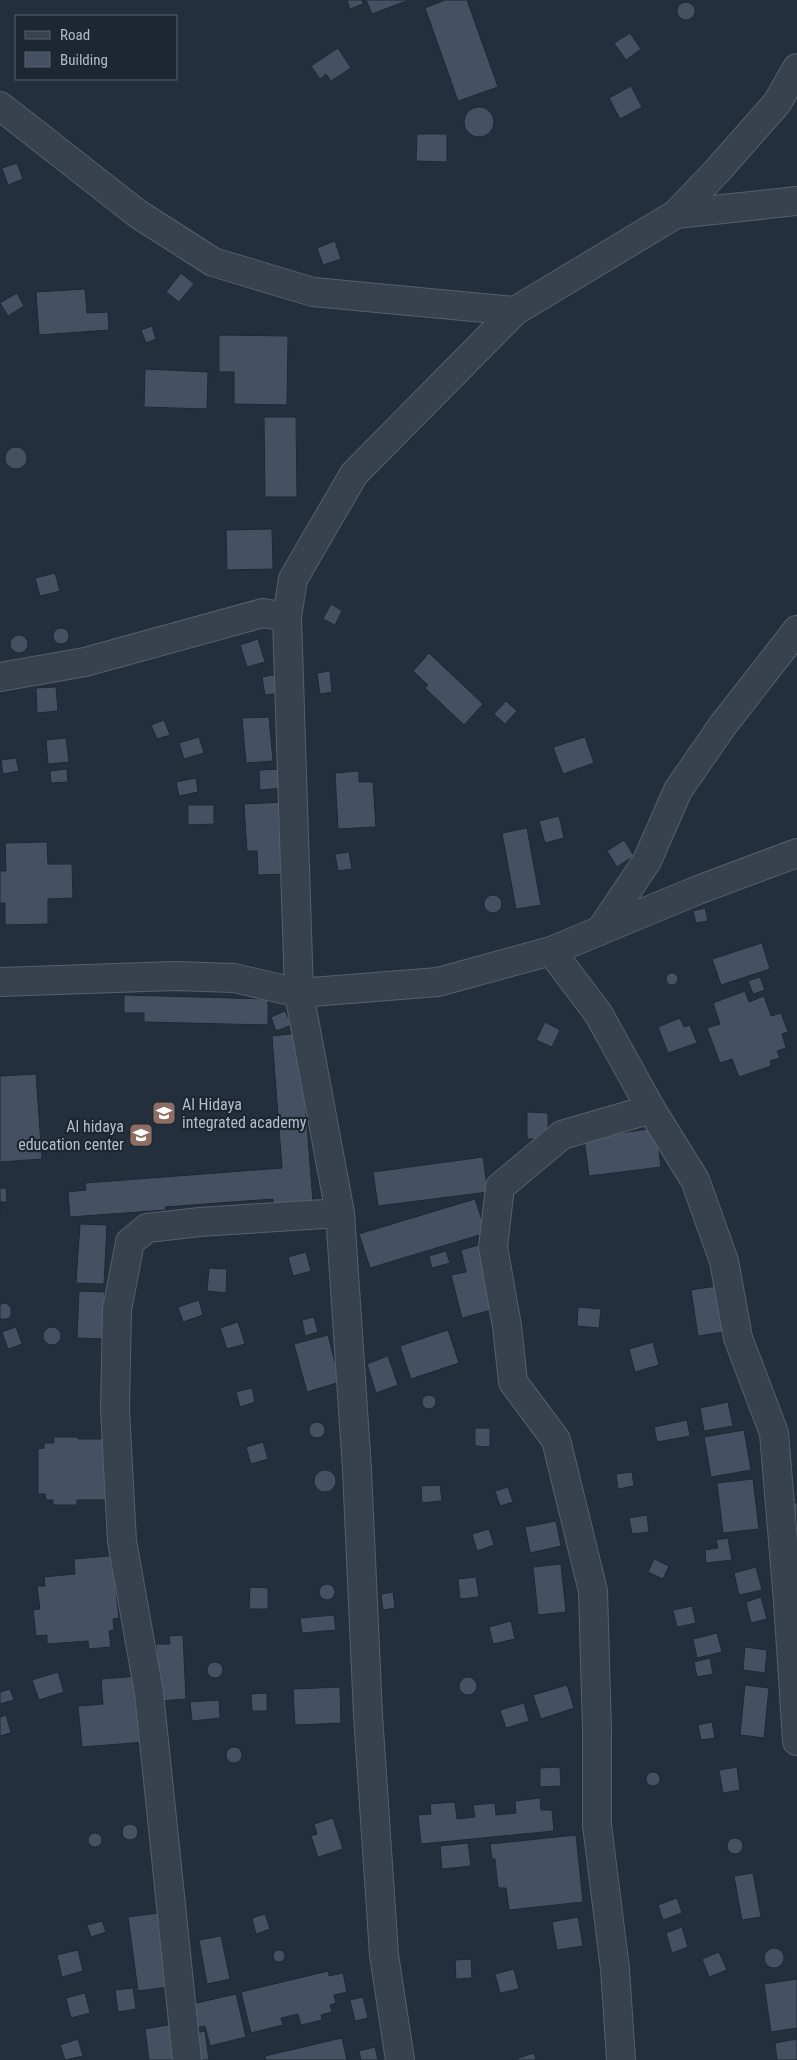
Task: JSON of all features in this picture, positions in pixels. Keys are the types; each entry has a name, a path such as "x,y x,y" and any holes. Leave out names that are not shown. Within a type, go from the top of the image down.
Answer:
{"street":[{"path":"400,2060 384,1955 368,1714 358,1470 343,1279 340,1214 299,992 287,617 293,579 354,474 515,311 676,214 777,103 797,68"},
{"path":"0,106 138,214 213,262 313,292 515,311"},
{"path":"676,214 797,201"},
{"path":"0,677 85,662 263,613 287,617"},
{"path":"600,931 647,861 678,790 723,725 797,630"},
{"path":"0,982 174,976 234,978 299,992 438,982 551,951 698,890 797,853"},
{"path":"551,951 598,1013 651,1109 695,1180 724,1261 738,1338 774,1433 797,1741"},
{"path":"620,2060 615,1969 597,1825 597,1731 593,1591 556,1440 513,1382 508,1326 493,1247 500,1187 562,1135 651,1109"},
{"path":"187,2060 150,1693 122,1541 116,1409 117,1320 130,1242 147,1228 200,1222 340,1214"}],"building":[{"path":"347,0 362,0 363,4 350,9"},
{"path":"366,0 409,0 372,14"},
{"path":"445,0 467,0 498,87 458,101 425,8"},
{"path":"686,2 692,5 695,11 692,17 686,20 680,17 677,11 680,5"},
{"path":"630,33 641,49 626,60 614,43"},
{"path":"338,48 351,68 331,81 326,74 320,79 311,66"},
{"path":"631,86 642,107 620,119 609,98"},
{"path":"479,107 485,108 493,116 493,128 485,136 479,137 473,136 465,128 464,122 465,116 473,108"},
{"path":"417,134 447,134 447,162 416,161"},
{"path":"17,163 23,179 8,185 2,168"},
{"path":"335,241 341,259 323,265 317,248"},
{"path":"181,273 194,284 179,302 166,292"},
{"path":"85,289 87,313 108,312 109,330 39,335 36,292"},
{"path":"17,293 24,306 8,316 0,303"},
{"path":"152,326 156,339 146,343 141,330"},
{"path":"219,335 288,336 287,405 234,404 234,372 219,372"},
{"path":"145,369 208,372 207,409 144,407"},
{"path":"264,417 296,417 297,497 265,497"},
{"path":"12,447 20,447 27,454 27,462 20,469 12,469 5,462 5,454"},
{"path":"272,529 273,569 227,570 226,530"},
{"path":"55,573 60,591 40,596 35,578"},
{"path":"331,604 342,611 335,625 323,619"},
{"path":"58,628 64,628 69,633 67,642 58,644 53,639 53,633"},
{"path":"19,635 25,638 28,644 25,650 19,653 13,650 10,644 13,638"},
{"path":"258,639 265,662 247,667 240,645"},
{"path":"429,653 483,704 464,725 425,688 428,685 413,671"},
{"path":"330,671 332,692 320,694 317,673"},
{"path":"279,674 282,693 265,695 262,677"},
{"path":"56,687 58,711 37,713 36,688"},
{"path":"506,701 517,711 505,724 494,714"},
{"path":"269,717 273,761 246,763 242,718"},
{"path":"164,720 170,735 157,739 151,725"},
{"path":"199,737 204,753 184,759 179,743"},
{"path":"585,737 594,763 563,774 553,747"},
{"path":"66,738 69,762 48,764 46,740"},
{"path":"16,758 19,771 3,774 1,760"},
{"path":"67,769 68,782 51,783 50,771"},
{"path":"281,769 282,788 260,790 259,770"},
{"path":"359,771 359,782 373,782 376,827 338,829 335,773"},
{"path":"196,778 198,792 179,796 176,782"},
{"path":"284,802 288,874 258,875 257,851 247,851 244,804"},
{"path":"188,805 214,805 214,824 188,825"},
{"path":"559,816 564,838 545,843 539,821"},
{"path":"527,828 541,905 516,909 502,833"},
{"path":"624,840 634,856 617,867 607,851"},
{"path":"47,842 48,864 72,864 73,898 48,899 48,924 5,925 5,903 0,903 0,871 6,871 5,843"},
{"path":"349,852 352,869 338,871 335,854"},
{"path":"493,895 499,898 502,904 499,910 493,913 487,910 484,904 487,898"},
{"path":"705,908 708,921 696,923 693,911"},
{"path":"762,943 770,969 721,985 712,959"},
{"path":"670,973 674,973 678,979 674,985 670,985 666,981 666,977"},
{"path":"760,977 765,990 753,994 748,981"},
{"path":"745,991 749,1002 764,996 771,1016 781,1013 788,1032 782,1034 786,1048 777,1051 780,1058 770,1061 771,1066 739,1077 732,1059 720,1063 707,1028 720,1024 713,1003"},
{"path":"124,995 268,999 268,1025 144,1022 144,1013 124,1013"},
{"path":"285,1011 292,1025 276,1031 271,1017"},
{"path":"680,1018 684,1027 690,1025 697,1043 668,1053 658,1027"},
{"path":"545,1022 560,1030 552,1047 536,1040"},
{"path":"300,1033 313,1203 273,1206 273,1199 165,1207 166,1210 70,1217 68,1192 86,1190 85,1183 282,1168 272,1036"},
{"path":"36,1074 42,1159 0,1162 0,1076"},
{"path":"527,1112 548,1113 548,1139 527,1139"},
{"path":"656,1128 661,1167 589,1176 584,1138"},
{"path":"483,1157 488,1192 378,1206 373,1172"},
{"path":"0,1188 6,1188 7,1202 0,1202"},
{"path":"475,1199 486,1233 370,1268 359,1234"},
{"path":"80,1224 107,1225 104,1284 76,1283"},
{"path":"482,1244 499,1308 462,1318 451,1275 466,1272 461,1250"},
{"path":"446,1251 450,1263 432,1268 429,1256"},
{"path":"306,1252 311,1271 293,1276 288,1257"},
{"path":"209,1268 227,1269 226,1293 207,1291"},
{"path":"717,1286 724,1332 698,1336 691,1290"},
{"path":"79,1291 105,1292 103,1339 77,1338"},
{"path":"199,1300 203,1315 183,1322 178,1307"},
{"path":"6,1303 11,1307 11,1315 8,1319 0,1319 0,1304"},
{"path":"578,1307 601,1309 599,1328 577,1326"},
{"path":"314,1317 318,1332 305,1336 302,1320"},
{"path":"238,1322 245,1344 227,1349 220,1328"},
{"path":"16,1327 22,1344 8,1349 2,1332"},
{"path":"52,1327 58,1330 61,1336 58,1342 52,1345 46,1342 43,1336 46,1330"},
{"path":"448,1330 459,1363 411,1379 400,1346"},
{"path":"328,1335 340,1382 307,1392 294,1344"},
{"path":"653,1342 659,1365 635,1372 629,1349"},
{"path":"388,1356 398,1385 376,1393 367,1364"},
{"path":"252,1388 255,1402 240,1407 236,1392"},
{"path":"429,1395 434,1397 436,1402 434,1407 429,1409 424,1407 422,1402 424,1397"},
{"path":"728,1402 733,1426 704,1431 700,1408"},
{"path":"687,1420 690,1436 657,1442 654,1427"},
{"path":"314,1422 320,1422 325,1427 323,1436 314,1438 309,1433 309,1427"},
{"path":"475,1428 490,1428 490,1447 475,1446"},
{"path":"744,1430 751,1470 711,1477 704,1437"},
{"path":"54,1437 108,1439 108,1500 77,1500 77,1505 53,1505 53,1500 46,1500 45,1494 38,1494 38,1449 44,1448 44,1443 54,1443"},
{"path":"263,1442 268,1459 251,1464 246,1447"},
{"path":"325,1470 333,1473 336,1481 333,1489 325,1492 317,1489 314,1481 317,1473"},
{"path":"632,1472 634,1486 618,1489 616,1474"},
{"path":"753,1479 759,1529 723,1533 717,1483"},
{"path":"440,1485 442,1501 422,1503 421,1486"},
{"path":"508,1487 513,1502 500,1506 495,1491"},
{"path":"797,1502 797,1518 793,1517 791,1507"},
{"path":"647,1515 649,1532 632,1534 629,1518"},
{"path":"556,1521 561,1546 530,1553 525,1527"},
{"path":"489,1529 494,1545 477,1551 472,1534"},
{"path":"728,1538 732,1560 706,1563 705,1550 718,1548 716,1540"},
{"path":"120,1555 123,1591 116,1591 119,1618 113,1619 114,1630 109,1631 111,1647 89,1649 88,1641 47,1644 47,1635 36,1636 33,1610 40,1609 37,1586 45,1586 44,1577 75,1574 74,1559"},
{"path":"654,1559 669,1566 663,1579 648,1572"},
{"path":"561,1564 566,1612 538,1615 533,1567"},
{"path":"756,1567 762,1590 739,1595 734,1573"},
{"path":"476,1577 479,1597 460,1599 458,1579"},
{"path":"324,1584 330,1584 335,1589 333,1598 324,1600 319,1595 319,1589"},
{"path":"250,1587 268,1588 268,1609 249,1609"},
{"path":"393,1592 395,1608 383,1610 381,1594"},
{"path":"761,1597 767,1619 751,1623 746,1602"},
{"path":"692,1606 696,1623 677,1627 673,1610"},
{"path":"334,1615 336,1630 302,1633 300,1618"},
{"path":"511,1621 515,1639 493,1644 489,1627"},
{"path":"717,1633 722,1652 697,1658 693,1639"},
{"path":"183,1635 186,1699 159,1701 156,1644 170,1644 169,1636"},
{"path":"745,1647 767,1650 765,1673 743,1670"},
{"path":"710,1658 713,1674 697,1677 694,1662"},
{"path":"212,1662 218,1662 223,1667 221,1676 212,1678 207,1673 207,1667"},
{"path":"58,1672 64,1692 39,1700 32,1680"},
{"path":"139,1676 145,1742 82,1747 78,1706 103,1704 101,1679"},
{"path":"468,1677 474,1680 477,1686 474,1692 468,1695 462,1692 459,1686 462,1680"},
{"path":"567,1685 574,1708 541,1719 533,1695"},
{"path":"745,1685 769,1688 764,1738 740,1735"},
{"path":"340,1687 341,1723 295,1725 293,1689"},
{"path":"10,1689 14,1700 0,1704 0,1692"},
{"path":"267,1693 267,1711 252,1711 251,1694"},
{"path":"219,1700 220,1718 192,1721 190,1702"},
{"path":"524,1703 529,1721 506,1728 500,1710"},
{"path":"6,1715 11,1733 0,1736 0,1717"},
{"path":"712,1722 715,1738 701,1740 698,1725"},
{"path":"231,1747 237,1747 242,1752 240,1761 231,1763 226,1758 226,1752"},
{"path":"560,1767 561,1786 540,1787 540,1768"},
{"path":"737,1767 740,1790 723,1793 719,1770"},
{"path":"653,1772 658,1774 660,1779 658,1784 653,1786 648,1784 646,1779 648,1774"},
{"path":"540,1798 541,1810 552,1810 554,1831 421,1844 418,1815 431,1814 430,1804 455,1802 457,1819 475,1817 473,1805 495,1803 496,1815 516,1813 515,1801"},
{"path":"333,1818 343,1849 318,1857 311,1836 317,1834 314,1824"},
{"path":"127,1824 133,1824 138,1829 136,1838 127,1840 122,1835 122,1829"},
{"path":"95,1833 100,1835 102,1840 100,1845 95,1847 90,1845 88,1840 90,1835"},
{"path":"576,1835 583,1902 509,1910 506,1888 498,1888 495,1859 492,1859 490,1844"},
{"path":"732,1838 738,1838 743,1843 741,1852 732,1854 727,1849 727,1843"},
{"path":"468,1843 471,1866 442,1869 440,1846"},
{"path":"753,1873 761,1917 742,1920 734,1876"},
{"path":"677,1898 682,1913 663,1920 658,1905"},
{"path":"166,1912 176,1986 138,1991 128,1917"},
{"path":"265,1914 270,1929 256,1934 252,1918"},
{"path":"578,1917 583,1946 557,1950 552,1922"},
{"path":"102,1921 106,1932 91,1937 87,1925"},
{"path":"682,1927 688,1947 672,1953 666,1933"},
{"path":"221,1936 230,1979 207,1984 199,1940"},
{"path":"774,1948 781,1951 784,1958 781,1965 774,1968 767,1965 764,1958 767,1951"},
{"path":"78,1950 83,1971 62,1977 57,1955"},
{"path":"277,1950 281,1950 285,1956 281,1962 277,1962 273,1958 273,1954"},
{"path":"719,1952 727,1970 709,1977 702,1959"},
{"path":"471,1959 472,1978 456,1979 455,1960"},
{"path":"514,1969 519,1989 500,1993 495,1974"},
{"path":"328,1971 329,1976 343,1973 347,1992 334,1995 336,2003 330,2005 332,2012 321,2015 322,2020 301,2025 298,2014 281,2018 283,2025 251,2033 241,1992"},
{"path":"797,1979 797,2028 771,2032 764,1984"},
{"path":"133,1988 136,2009 118,2012 115,1990"},
{"path":"85,1993 90,2013 71,2018 66,1998"},
{"path":"236,1994 246,2037 210,2046 205,2026 189,2029 183,2006"},
{"path":"363,1997 368,2018 355,2021 350,2000"},
{"path":"173,2024 178,2060 149,2060 145,2029"},
{"path":"205,2031 209,2060 193,2060 189,2034"},
{"path":"342,2038 347,2060 266,2060 265,2056"},
{"path":"78,2039 83,2056 65,2060 60,2045"},
{"path":"797,2039 797,2060 777,2060 775,2043"},
{"path":"375,2047 378,2060 361,2060 359,2051"},
{"path":"534,2053 536,2060 516,2060 516,2059"}],"place":[{"name":"Al Hidaya integrated academy","path":"164,1113"},
{"name":"Al hidaya education center","path":"141,1135"}]}
